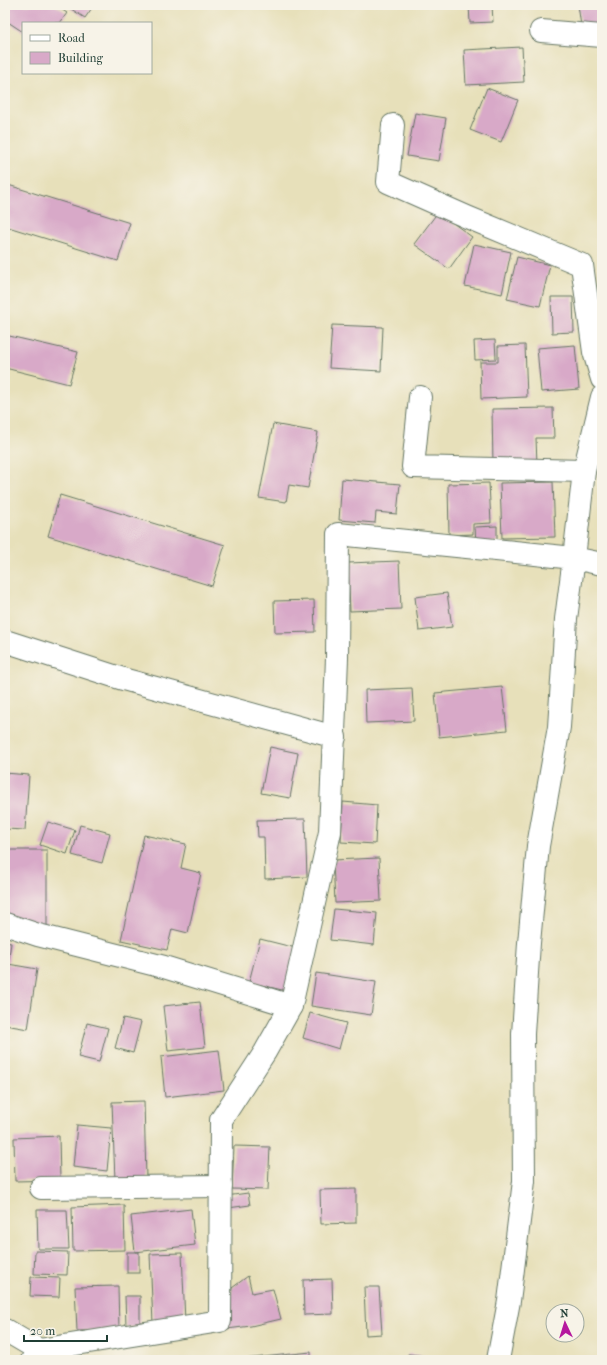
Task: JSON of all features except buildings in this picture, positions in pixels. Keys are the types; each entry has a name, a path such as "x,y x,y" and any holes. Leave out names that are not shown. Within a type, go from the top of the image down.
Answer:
{"street":[{"path":"541,30 602,36"},
{"path":"393,126 388,182 582,265 594,352 602,379"},
{"path":"420,397 413,467 584,471"},
{"path":"498,1360 509,1301 524,1181 523,1034 538,846 559,727 566,619 584,471 602,397"},
{"path":"5,1330 35,1355 220,1321 221,1120 265,1052 291,1006 330,832 335,737 338,534 574,558 602,564"},
{"path":"5,641 122,679 335,737"},
{"path":"5,924 38,935 164,967 291,1006"},
{"path":"41,1188 221,1186"}]}
